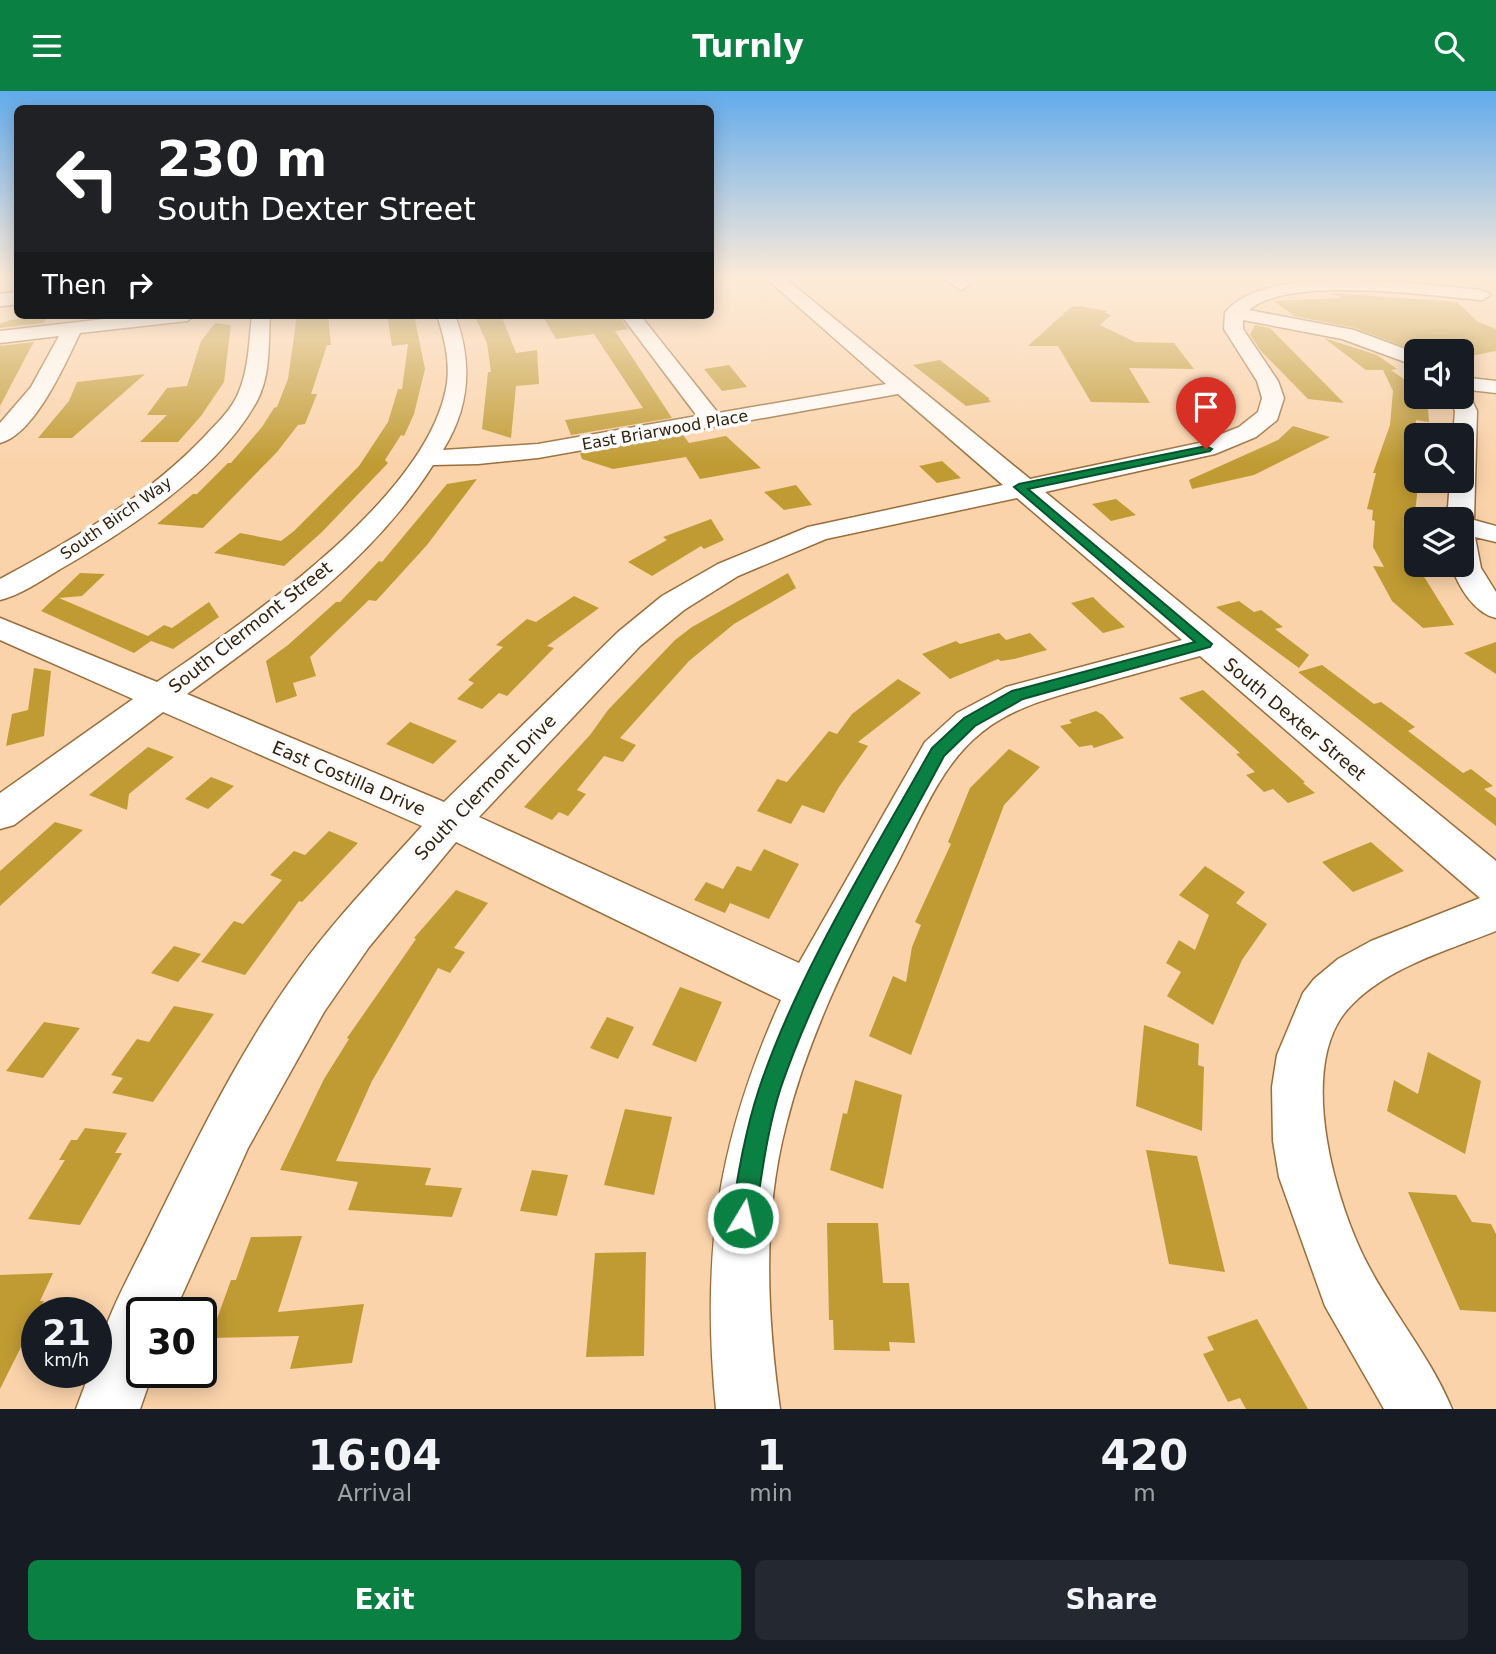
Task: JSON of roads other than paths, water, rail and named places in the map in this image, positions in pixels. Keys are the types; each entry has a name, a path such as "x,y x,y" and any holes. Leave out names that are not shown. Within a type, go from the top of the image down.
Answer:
{"street":[{"path":"0,436 29,409 41,392 66,341"},
{"name":"South Birch Way","path":"0,591 95,536 146,502 213,443 249,396 255,377 259,341"},
{"name":"South Clermont Street","path":"0,814 304,590 382,516 425,458 454,401 458,355 454,341"},
{"path":"650,341 713,422"},
{"name":"South Dexter Street","path":"848,341 1205,644 1496,886"},
{"name":"South Clermont Drive","path":"151,1297 205,1176 275,1048 307,996 353,933 450,821 629,639 673,603 698,588 769,551 818,533 1019,487 1206,449 1239,437 1261,422 1270,410 1272,388 1263,370 1237,341"},
{"path":"1364,341 1404,355"},
{"path":"1474,384 1496,387"},
{"name":"East Briarwood Place","path":"425,458 513,455 903,387"},
{"path":"1461,507 1464,409"},
{"path":"1474,528 1496,534"},
{"path":"1470,577 1485,599 1496,609"},
{"name":"East Costilla Drive","path":"0,628 450,821 809,990"},
{"path":"748,1409 742,1363 738,1279 743,1218 755,1145 770,1089 809,990 938,752 970,722 1018,695 1205,644"},
{"path":"1420,1409 1346,1285 1306,1177 1300,1141 1297,1087 1302,1055 1320,1009 1331,993 1354,974 1387,955 1496,911"},
{"name":"South Clermont Drive","path":"108,1409 126,1361"}]}
